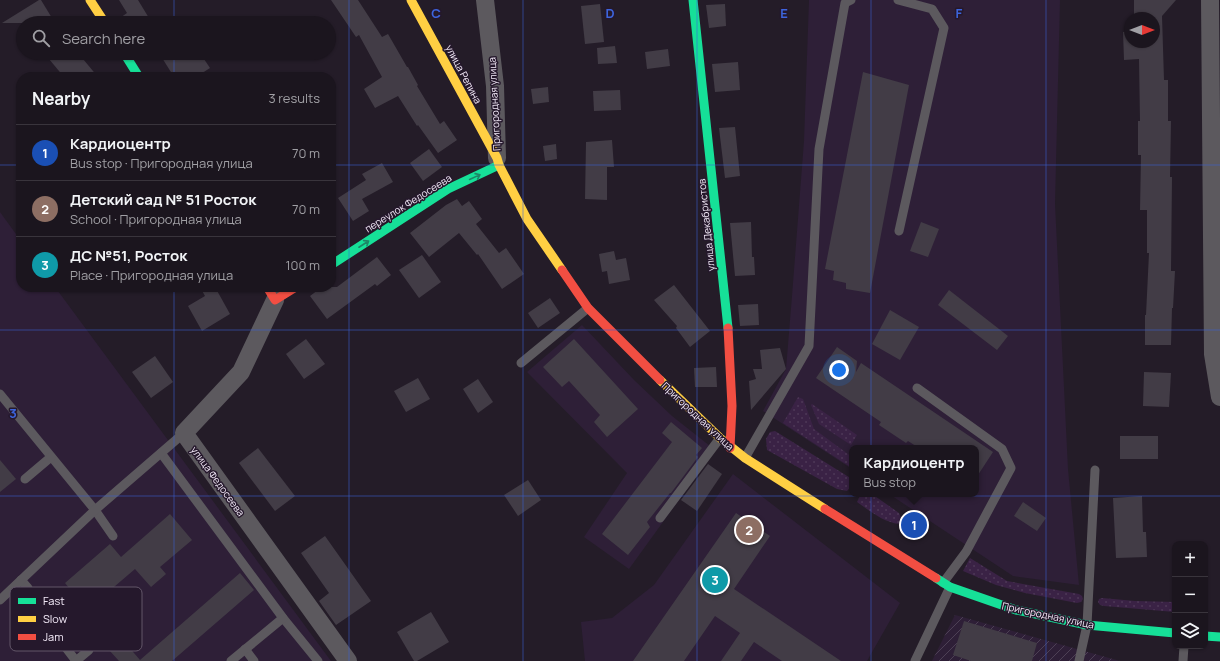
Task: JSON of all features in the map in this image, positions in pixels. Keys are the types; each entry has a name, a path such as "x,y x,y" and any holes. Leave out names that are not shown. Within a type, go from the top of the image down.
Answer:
{"street":[{"path":"90,0 100,16"},
{"name":"улица Репина","path":"411,0 498,162"},
{"name":"Пригородная улица","path":"486,0 495,86 498,162 527,220 588,308 655,376 730,448 947,585 1016,610 1087,625 1172,633"},
{"name":"улица Декабристов","path":"693,0 727,317 732,406 730,448"},
{"path":"1210,0 1216,348 1220,397"},
{"path":"128,60 136,72"},
{"name":"переулок Федосеева","path":"336,262 448,189 498,162"},
{"path":"184,433 240,372 271,294"},
{"name":"улица Федосеева","path":"184,433 348,661"},
{"path":"1208,636 1220,637"}],"lane":[{"path":"746,458 809,346 819,149 845,3 851,0"},
{"path":"898,0 932,9 944,28 899,231"},
{"path":"521,363 588,308"},
{"path":"915,661 947,585 1010,468 1002,449 918,388"},
{"path":"0,394 95,510 113,536"},
{"path":"14,587 95,510 184,433"},
{"path":"660,518 720,438"},
{"path":"161,453 283,618 318,661"},
{"path":"25,479 51,457"},
{"path":"1079,661 1087,625 1095,470"},
{"path":"21,580 27,587"},
{"path":"0,600 10,590"},
{"path":"231,661 283,618"},
{"path":"245,649 254,661"},
{"path":"1183,661 1184,649"},
{"path":"68,651 76,661 88,651"}],"shaded area":[{"path":"809,0 1060,0 1055,204 1068,469 1079,585 1013,576 894,497 979,497 979,445 849,445 849,467 763,411 786,369 804,141"},
{"path":"0,212 16,234 16,292 59,292 331,661 0,661"},
{"path":"582,325 634,380 672,416 715,450 629,569 584,537 627,473 527,372"},
{"path":"798,397 803,399 814,429 849,455 849,466 783,423"},
{"path":"812,404 857,435 851,445 819,424 811,405"},
{"path":"775,431 849,477 849,489 847,491 837,489 767,450 766,439 770,432"},
{"path":"733,474 900,603 867,661 585,661 581,622 612,618 654,585"},
{"path":"860,497 876,497 899,513 902,520 899,524 888,521 877,516 857,502"},
{"path":"970,558 1007,581 1079,594 1083,599 1081,602 1077,603 1025,593 996,585 963,571"},
{"path":"1099,599 1172,602 1172,612 1104,606 1100,605 1098,602"},
{"path":"955,615 1120,661 932,661"}],"building":[{"path":"39,0 41,0 51,16 16,16 16,23 2,23"},
{"path":"119,0 138,0 148,16 123,16 127,13"},
{"path":"331,0 358,0 382,37 388,34 440,124 444,121 457,140 438,153 418,125 417,126 398,96 375,108 364,89 382,77 359,35 356,37"},
{"path":"1134,0 1176,0 1162,16 1164,80 1168,80 1168,121 1171,121 1171,271 1175,271 1171,345 1145,345 1145,315 1149,253 1147,253 1147,210 1140,210 1141,155 1138,155 1138,121 1140,121 1139,59 1124,60 1123,32 1124,48 1160,48 1160,12 1134,12"},
{"path":"600,4 604,42 585,44 581,6"},
{"path":"725,4 726,26 709,28 706,5"},
{"path":"615,46 617,63 598,64 597,48"},
{"path":"668,49 670,66 647,69 645,52"},
{"path":"50,60 84,60 94,72 60,72"},
{"path":"163,60 205,60 210,68 204,72 171,72"},
{"path":"738,62 740,90 715,92 712,64"},
{"path":"863,72 909,85 870,293 846,289 846,283 833,280 834,271 825,269"},
{"path":"548,87 549,102 533,104 531,89"},
{"path":"620,90 621,110 594,111 593,91"},
{"path":"735,127 740,176 725,178 719,128"},
{"path":"612,140 614,167 607,167 607,200 585,199 586,142"},
{"path":"556,144 557,159 545,161 543,146"},
{"path":"429,149 442,167 423,181 410,163"},
{"path":"382,163 393,182 362,199 369,211 353,221 338,198 366,180 362,174"},
{"path":"457,199 462,206 469,201 482,219 476,224 499,253 506,248 524,274 502,289 478,254 477,255 459,233 429,257 410,233 446,205"},
{"path":"751,222 752,257 754,257 755,275 735,276 730,223"},
{"path":"921,222 939,229 928,257 910,251"},
{"path":"614,251 616,260 626,258 630,280 609,284 607,271 602,272 599,254"},
{"path":"422,255 441,282 419,298 399,270"},
{"path":"377,257 391,275 377,286 375,284 327,319 310,296 315,292 336,292 337,287"},
{"path":"674,285 710,331 690,347 676,328 677,326 654,300"},
{"path":"949,290 1008,336 997,350 938,305"},
{"path":"203,292 218,292 230,314 202,331 188,306 205,296"},
{"path":"550,298 560,313 538,328 528,313"},
{"path":"758,304 759,325 740,326 738,305"},
{"path":"890,310 919,327 900,360 872,344"},
{"path":"306,339 325,364 304,379 286,354"},
{"path":"574,339 638,409 607,437 594,422 600,415 569,381 562,387 543,367"},
{"path":"837,347 857,361 856,372 861,363 993,452 979,473 979,445 914,445 908,441 906,443 879,425 881,422 816,378"},
{"path":"780,348 786,369 751,410 749,381 756,379 753,369 762,369 760,350"},
{"path":"155,356 173,382 151,398 132,372"},
{"path":"716,367 717,387 695,387 694,368"},
{"path":"1144,372 1171,373 1169,407 1143,406"},
{"path":"418,378 430,399 406,412 394,391"},
{"path":"478,379 493,402 478,413 463,389"},
{"path":"671,422 702,448 696,455 698,457 647,522 650,527 628,555 602,534 672,442 662,433"},
{"path":"1120,436 1158,436 1158,459 1120,459"},
{"path":"258,448 295,496 275,511 239,463"},
{"path":"0,460 16,479 0,492"},
{"path":"708,464 722,474 697,511 681,500"},
{"path":"528,480 541,500 518,516 504,495"},
{"path":"1142,496 1143,532 1146,532 1147,557 1116,558 1113,498"},
{"path":"1023,502 1046,518 1037,531 1014,516"},
{"path":"736,513 770,536 734,589 841,661 782,661 754,642 741,661 721,661 740,633 715,616 684,661 633,661"},
{"path":"170,514 192,540 160,567 166,574 151,587 135,569 114,587 68,587 65,583 110,544 121,557"},
{"path":"325,536 371,601 336,625 319,601 329,593 301,553"},
{"path":"240,573 254,590 172,661 119,661 110,651 132,651 140,660"},
{"path":"431,612 449,642 417,661 414,661 397,632"},
{"path":"964,621 1037,643 1032,661 971,661 953,655"}],"traffic: fast":[{"path":"693,0 728,328"},
{"path":"128,60 136,72"},
{"path":"336,262 448,189 499,165"},
{"path":"936,578 950,587 1016,610 1087,625 1172,633"},
{"path":"1208,636 1220,637"}],"traffic: slow":[{"path":"90,0 100,16"},
{"path":"411,0 497,158 499,165 527,219 562,270"},
{"path":"660,380 720,438 745,458 825,509"}],"traffic: jam":[{"path":"562,270 588,308 660,380"},
{"path":"270,292 275,300 288,292"},
{"path":"728,328 732,406 730,448"},
{"path":"825,509 936,578"}],"place":[{"name":"Кардиоцентр","path":"914,525"},
{"name":"Детский сад № 51 Росток","path":"749,530"},
{"name":"ДС №51, Росток","path":"715,580"}]}
